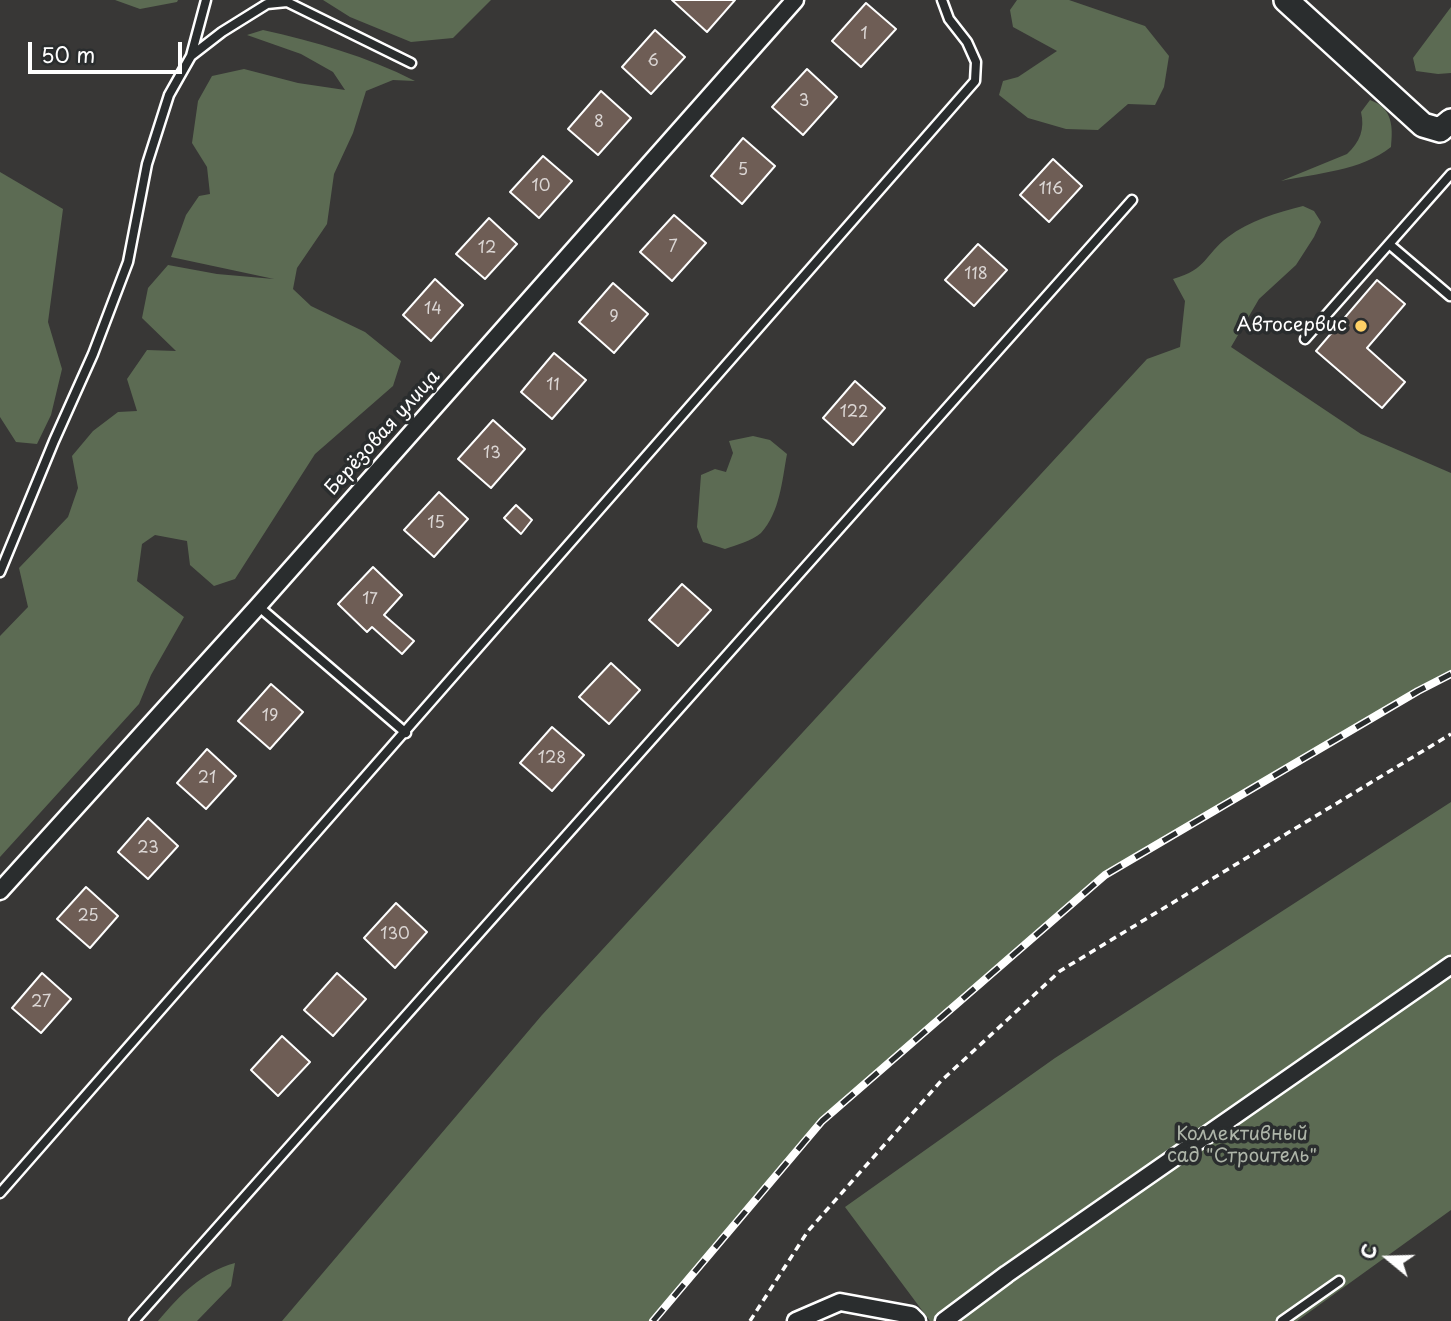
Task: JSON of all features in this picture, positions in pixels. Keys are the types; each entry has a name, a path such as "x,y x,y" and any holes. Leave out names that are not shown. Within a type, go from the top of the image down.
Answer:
{"street":[{"name":"Берёзовая улица","path":"0,891 258,606 795,0"},
{"path":"1286,0 1423,125 1445,129"},
{"path":"944,1321 1007,1274 1451,965"},
{"path":"796,1321 840,1302 911,1315 916,1321"}],"lane":[{"path":"0,572 93,355 128,262 147,164 169,95 191,56 206,0"},
{"path":"0,1193 975,81 976,62 967,42 950,19 942,0"},
{"path":"191,56 222,32 267,4 287,2 411,63"},
{"path":"1305,339 1451,174"},
{"path":"134,1321 1132,200"},
{"path":"1389,244 1450,296"},
{"path":"258,606 406,733"},
{"path":"1283,1321 1339,1281"}],"path":[{"path":"750,1321 808,1231 941,1081 1060,971 1451,734"}],"green space":[{"path":"115,0 178,0 140,9"},
{"path":"323,0 491,0 453,38 411,42 350,17"},
{"path":"1017,0 1069,0 1145,26 1169,56 1164,87 1155,105 1128,104 1098,130 1066,129 1028,118 999,95 1003,81 1018,77 1057,51 1013,27 1010,10"},
{"path":"1451,7 1451,73 1416,71 1413,58"},
{"path":"263,30 340,51 415,81 393,80 366,91 353,133 334,174 327,224 297,268 293,289 311,306 365,332 401,361 393,386 315,454 235,579 214,586 190,565 187,541 155,535 142,544 137,581 184,617 151,675 139,704 0,857 0,636 28,607 19,568 68,517 78,488 72,456 93,431 118,412 137,411 127,379 147,350 176,351 142,318 148,288 168,265 217,274 274,279 171,257 186,215 199,196 210,194 207,167 192,143 198,101 212,76 244,69 298,83 345,90 333,72 301,54 247,35"},
{"path":"1370,100 1378,103 1390,119 1391,147 1353,166 1281,181 1347,154 1360,135 1361,112"},
{"path":"0,172 63,209 48,322 62,369 51,415 37,444 16,442 0,417"},
{"path":"1303,206 1314,211 1321,222 1314,237 1296,265 1259,299 1231,347 1361,434 1451,473 1451,672 1105,875 822,1121 653,1321 282,1321 542,1015 1147,359 1180,347 1185,301 1173,279 1193,271 1228,237 1245,226"},
{"path":"753,436 770,440 787,454 779,496 772,516 761,533 744,542 725,549 703,542 697,527 701,475 715,469 726,472 733,453 729,441"},
{"name":"Коллективный сад \"Строитель\"","path":"1451,802 1451,1210 1297,1321 930,1321 845,1207 1055,1058"},
{"path":"235,1263 231,1286 197,1321 158,1321 202,1278"}],"building":[{"path":"672,0 735,0 707,32"},
{"path":"866,3 896,29 861,67 832,41"},
{"path":"655,30 685,57 651,94 622,67"},
{"path":"807,69 837,97 803,135 772,107"},
{"path":"601,91 631,118 598,155 568,129"},
{"path":"743,138 775,166 742,204 711,176"},
{"path":"543,156 572,181 539,218 510,192"},
{"path":"1053,159 1082,186 1049,222 1020,195"},
{"path":"674,215 706,243 672,281 640,252"},
{"path":"489,218 517,244 485,279 456,254"},
{"path":"978,244 1007,270 974,306 945,280"},
{"path":"435,279 463,305 431,341 403,315"},
{"name":"Автосервис","path":"1377,280 1405,304 1367,348 1405,382 1382,408 1316,351"},
{"path":"613,283 648,314 614,353 579,322"},
{"path":"554,353 586,380 552,419 521,392"},
{"path":"855,381 885,408 853,445 823,418"},
{"path":"493,420 525,449 491,488 458,459"},
{"path":"439,492 468,519 434,557 404,530"},
{"path":"516,505 532,520 521,534 504,518"},
{"path":"373,567 402,595 384,615 414,641 402,654 372,627 367,632 338,604"},
{"path":"682,584 711,610 678,646 649,620"},
{"path":"611,663 640,690 609,724 579,697"},
{"path":"271,684 303,712 270,749 238,721"},
{"path":"552,727 584,755 552,791 520,763"},
{"path":"207,749 236,776 206,809 177,783"},
{"path":"148,818 178,846 148,879 118,852"},
{"path":"86,887 118,916 90,948 57,919"},
{"path":"396,903 427,932 395,968 364,938"},
{"path":"42,973 71,999 41,1033 12,1008"},
{"path":"337,973 366,999 333,1036 304,1010"},
{"path":"282,1036 310,1062 278,1096 251,1070"}],"railway":[{"path":"653,1321 822,1121 1105,875 1451,674"}],"place":[{"name":"Автосервис","path":"1361,326"}]}
